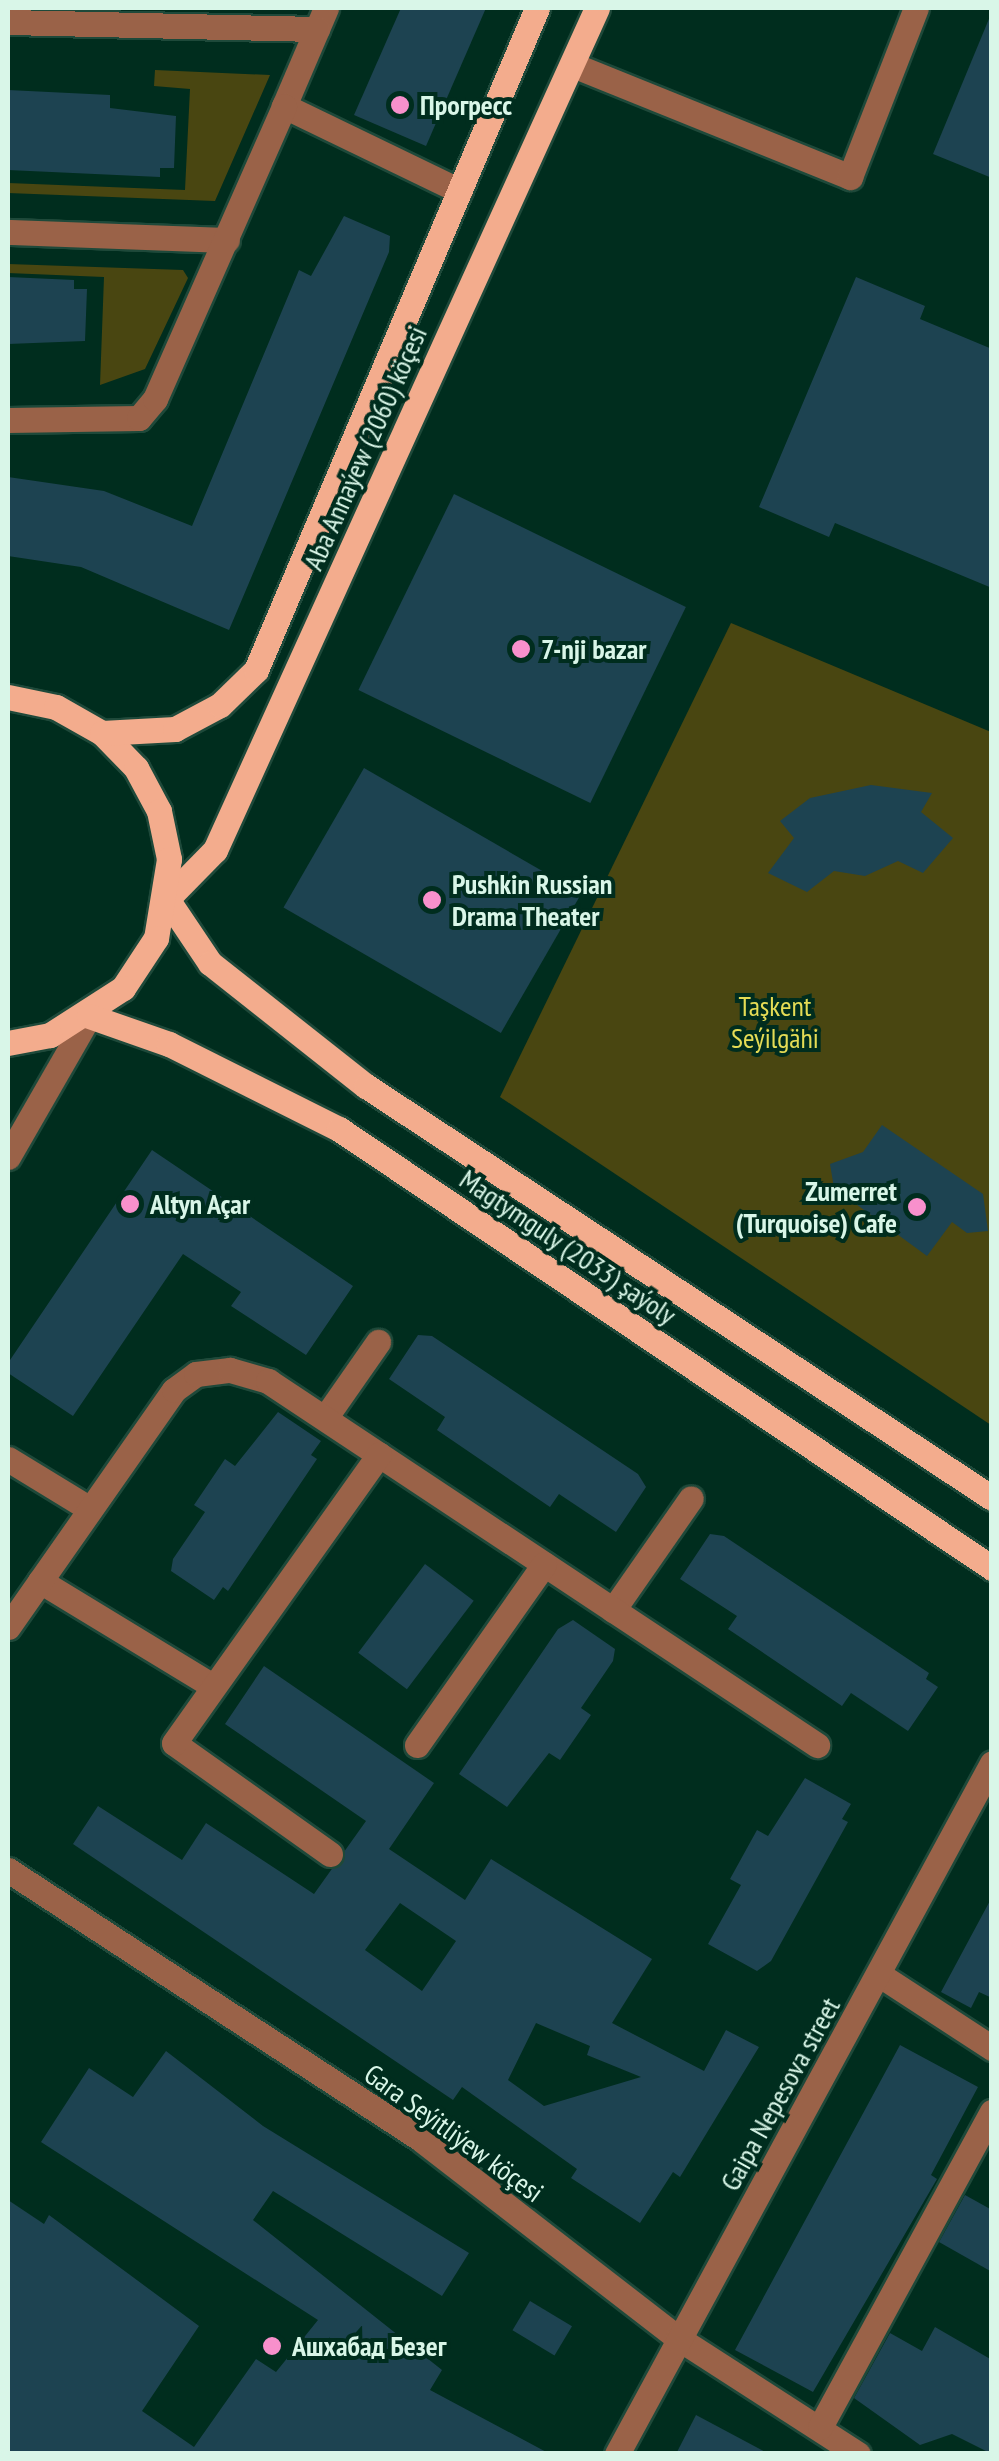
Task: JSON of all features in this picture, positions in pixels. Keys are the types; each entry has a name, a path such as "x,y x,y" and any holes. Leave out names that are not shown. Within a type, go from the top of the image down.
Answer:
{"main road":[{"name":"Aba Annaýew (2060) köçesi","path":"102,733 175,729 220,706 256,670 537,8"},
{"name":"Aba Annaýew (2060) köçesi","path":"167,900 216,850 597,8"},
{"path":"8,697 56,707 102,733 136,768 159,811 167,900 156,938 122,988 89,1016 8,1042"},
{"name":"Magtymguly (2033) şaýoly","path":"167,900 210,962 366,1086 992,1498"},
{"name":"Magtymguly (2033) şaýoly","path":"89,1016 170,1044 338,1129 992,1568"}],"street":[{"path":"573,65 850,177 916,8"},
{"path":"8,22 322,18 227,240 139,418 8,420"},
{"path":"284,106 460,191"},
{"path":"8,232 227,240"},
{"path":"8,1157 89,1016"},
{"path":"325,1418 378,1342"},
{"path":"8,1627 174,1390 196,1374 230,1370 268,1381 817,1745"},
{"path":"330,1854 177,1750 176,1734 379,1455"},
{"path":"8,1459 90,1509"},
{"path":"613,1610 691,1498"},
{"path":"417,1745 544,1564"},
{"path":"40,1580 211,1685"},
{"name":"Gaipa Nepesova street","path":"617,2454 992,1763"},
{"name":"Gara Seýitliýew köçesi","path":"8,1870 423,2141 678,2338 858,2454"},
{"path":"880,1975 992,2048"},
{"path":"820,2427 992,2112"}],"green space":[{"path":"155,70 270,75 215,201 8,193 8,183 185,190 190,89 154,86"},
{"path":"8,264 183,270 188,278 145,369 100,385 104,277 8,273"},
{"name":"Taşkent Seýilgähi","path":"731,623 991,732 991,1425 500,1097"}],"building":[{"path":"401,8 486,8 426,146 354,115"},
{"path":"992,14 992,178 933,154"},
{"path":"8,90 110,95 110,108 176,116 174,168 160,168 160,177 8,170"},
{"path":"344,216 390,236 389,252 229,630 81,567 8,556 8,477 104,491 192,526 299,270 311,276"},
{"path":"8,277 74,280 74,289 87,289 85,341 8,344"},
{"path":"856,277 925,306 920,319 992,349 992,588 835,523 829,537 759,507"},
{"name":"7-nji bazar","path":"454,494 686,607 590,803 358,690"},
{"name":"Pushkin Russian Drama Theater","path":"364,768 581,894 501,1033 284,907"},
{"path":"871,785 932,793 921,812 953,838 923,873 898,861 865,876 834,871 807,892 768,873 794,838 780,821 810,798"},
{"path":"882,1125 983,1194 988,1231 967,1233 952,1222 927,1256 834,1188 830,1164 863,1152"},
{"path":"152,1150 353,1286 306,1355 231,1306 241,1292 183,1254 73,1416 8,1373 8,1363"},
{"path":"418,1335 432,1336 638,1474 646,1487 616,1532 559,1494 550,1507 437,1430 445,1417 389,1379"},
{"path":"278,1412 321,1441 311,1455 317,1459 228,1591 223,1587 214,1600 171,1571 173,1559 205,1512 194,1505 225,1459 235,1466"},
{"path":"710,1534 724,1536 929,1673 926,1679 938,1687 908,1731 851,1693 842,1706 728,1629 737,1616 680,1579"},
{"path":"425,1564 474,1601 407,1689 358,1653"},
{"path":"573,1620 615,1649 613,1661 581,1708 591,1715 560,1760 549,1753 507,1807 459,1774 558,1629"},
{"path":"264,1666 434,1783 389,1849 465,1900 491,1859 652,1959 612,2023 704,2071 726,2030 759,2047 680,2177 673,2172 640,2223 571,2178 577,2169 462,2087 453,2100 73,1844 98,1806 182,1860 206,1823 314,1894 366,1821 225,1724","holes":["400,1903 456,1941 422,1991 365,1950","536,2023 590,2046 587,2055 641,2077 544,2106 508,2080"]},
{"path":"805,1778 851,1804 842,1819 848,1822 771,1961 757,1971 708,1944 741,1885 730,1879 757,1830 768,1836"},
{"path":"992,1897 992,1998 979,1992 971,2008 941,1992"},
{"path":"900,2045 978,2087 931,2175 937,2179 813,2392 735,2350"},
{"path":"166,2051 263,2126 469,2253 442,2296 273,2191 253,2220 442,2370 430,2390 550,2454 8,2454 8,2200 44,2224 49,2215 199,2326 142,2411 194,2447 256,2359 276,2372 318,2320 41,2142 89,2068 133,2097"},
{"path":"965,2195 992,2210 992,2272 939,2242"},
{"path":"530,2301 572,2326 554,2355 512,2330"},
{"path":"935,2327 992,2360 992,2454 952,2434 920,2445 854,2398 890,2333 922,2351"},
{"path":"696,2415 769,2454 676,2454"}],"place":[{"name":"Прогресс","path":"400,105"},
{"name":"7-nji bazar","path":"521,649"},
{"name":"Pushkin Russian Drama Theater","path":"432,900"},
{"name":"Altyn Açar","path":"130,1204"},
{"name":"Zumerret (Turquoise) Cafe","path":"917,1207"},
{"name":"Ашхабад Безег","path":"272,2346"}]}
